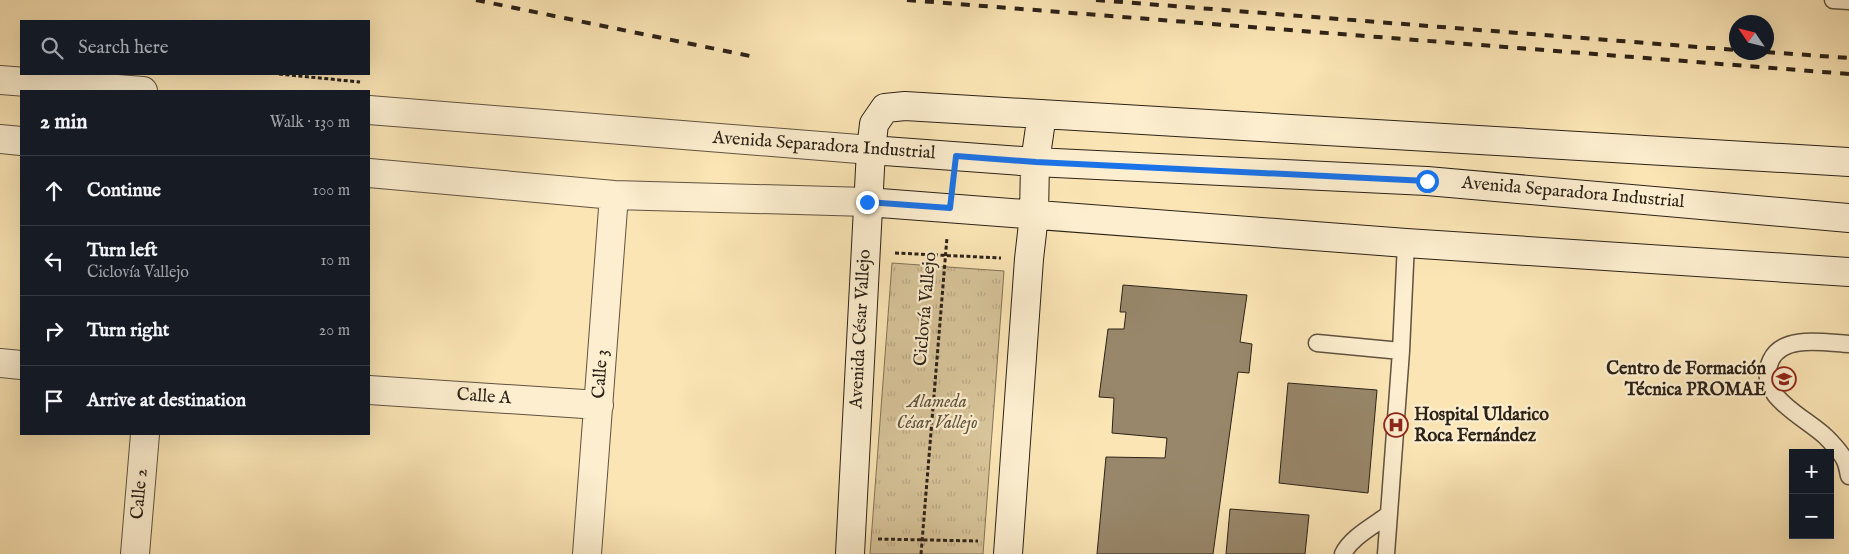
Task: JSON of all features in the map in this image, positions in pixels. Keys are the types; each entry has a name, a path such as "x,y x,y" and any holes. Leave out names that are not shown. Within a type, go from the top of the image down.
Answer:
{"street":[{"path":"0,80 130,90"},
{"name":"Avenida César Vallejo","path":"850,554 864,252 874,124 885,108 905,106 1042,114"},
{"name":"Avenida Separadora Industrial","path":"370,110 1036,162 1427,181 1849,218"},
{"path":"1008,554 1029,259 1034,215 1036,162 1042,114 1849,162"},
{"path":"0,139 20,141"},
{"path":"370,172 614,195 867,202 1406,243 1849,272"},
{"name":"Calle 3","path":"586,554 614,195"},
{"path":"0,363 20,365"},
{"name":"Calle A","path":"370,390 598,405"},
{"name":"Calle 2","path":"135,554 145,435"}],"lane":[{"path":"1833,0 1849,1"},
{"path":"1386,554 1401,351 1406,243"},
{"path":"1849,344 1803,341 1779,348 1772,357 1766,372 1770,386 1786,407 1825,437 1845,460 1849,476"},
{"path":"1317,343 1401,351"},
{"path":"1343,554 1346,547 1389,514"}],"path":[{"name":"Ciclovía Vallejo","path":"920,554 944,256 950,208"},
{"path":"864,252 1029,259"},
{"path":"875,539 978,541"}],"green space":[{"name":"Alameda César Vallejo","path":"892,263 1004,271 983,554 870,554"}],"building":[{"path":"1123,285 1247,295 1240,342 1252,344 1249,373 1238,372 1213,554 1097,554 1106,457 1165,458 1167,438 1112,433 1114,398 1099,397 1108,329 1124,329 1126,312 1120,312"},
{"path":"1288,383 1377,390 1368,493 1279,483"},
{"path":"1230,509 1309,515 1305,554 1226,554"}],"railway":[{"path":"476,0 755,57"},
{"path":"907,0 1849,74"},
{"path":"1096,0 1729,49"},
{"path":"1774,53 1849,58"}],"place":[{"name":"Centro de Formación Técnica PROMAE","path":"1784,379"},
{"name":"Hospital Uldarico Roca Fernández","path":"1396,425"}],"route":[{"path":"867,202 950,208 956,156 1036,162 1427,181"}]}
